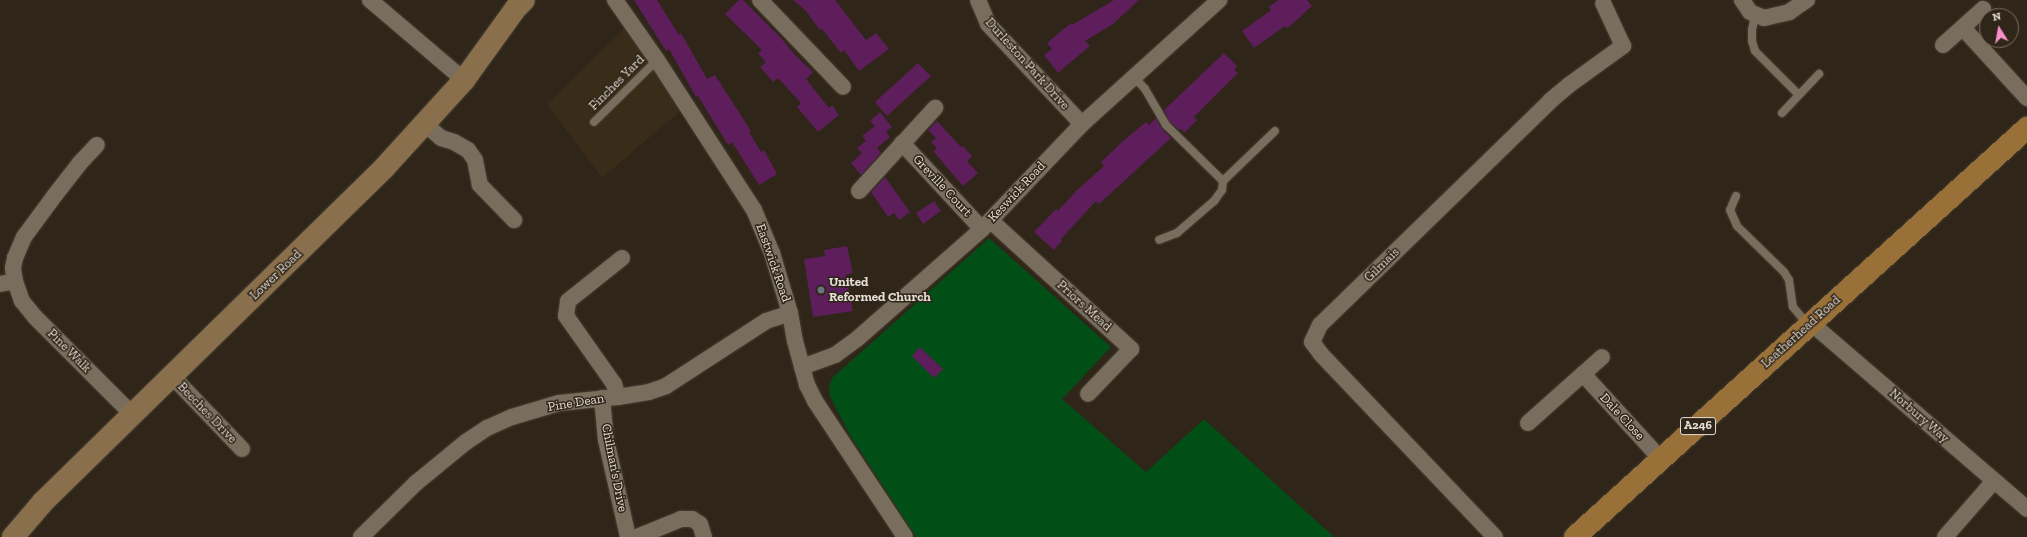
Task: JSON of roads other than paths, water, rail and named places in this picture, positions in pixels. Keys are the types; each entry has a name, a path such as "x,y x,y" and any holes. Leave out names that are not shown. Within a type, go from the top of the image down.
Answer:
{"main road":[{"name":"Leatherhead Road","path":"1574,537 2027,128"}],"street":[{"path":"370,0 464,80"},
{"name":"Lower Road","path":"13,537 43,502 320,232 425,124 464,80 516,8 524,0"},
{"name":"Eastwick Road","path":"615,0 657,60 754,210 772,253 790,313 807,385 815,401 905,537"},
{"path":"760,0 843,87"},
{"name":"Durleston Park Drive","path":"978,0 988,24 1082,124"},
{"name":"Keswick Road","path":"802,367 818,363 835,355 857,339 986,225 1082,124 1219,0"},
{"path":"1742,0 1750,12 1764,18 1782,14 1806,0"},
{"name":"Gilmais","path":"1495,537 1321,354 1312,342 1320,325 1550,101 1569,85 1623,46 1603,3"},
{"path":"1943,45 1979,13"},
{"path":"1963,28 2027,98"},
{"name":"Greville Court","path":"859,191 935,108"},
{"path":"425,124 441,138 454,142 468,150 475,160 480,185 514,220"},
{"name":"Greville Court","path":"902,143 986,225"},
{"name":"Pine Walk","path":"97,146 79,164 24,237 15,258 8,283 35,317 133,415"},
{"name":"Priors Mead","path":"986,225 1131,349 1088,394"},
{"path":"618,397 614,384 566,316 568,301 622,258"},
{"name":"Pine Dean","path":"361,537 416,483 466,442 487,428 512,417 559,403 618,397 649,392 666,386 766,321 790,313"},
{"name":"Norbury Way","path":"1810,324 2027,509"},
{"path":"1528,423 1602,357"},
{"name":"Dale Close","path":"1583,374 1661,459"},
{"name":"Beeches Drive","path":"172,376 242,449"},
{"name":"Chilman's Drive","path":"602,398 606,440 628,537"},
{"path":"1945,537 1994,481"},
{"path":"637,537 681,519 692,519 700,524 704,537"}],"lane":[{"path":"1755,15 1752,30 1752,41 1755,51 1799,95"},
{"name":"Finches Yard","path":"594,122 657,60"},
{"path":"1782,113 1819,74"},
{"path":"1134,77 1145,90 1166,125 1223,181"},
{"path":"1159,240 1177,234 1214,201 1222,190 1223,181 1275,131"},
{"path":"1736,196 1730,210 1737,226 1784,272 1789,280 1793,307 1810,324"}],"place":[{"name":"United Reformed Church","path":"821,290"}]}
